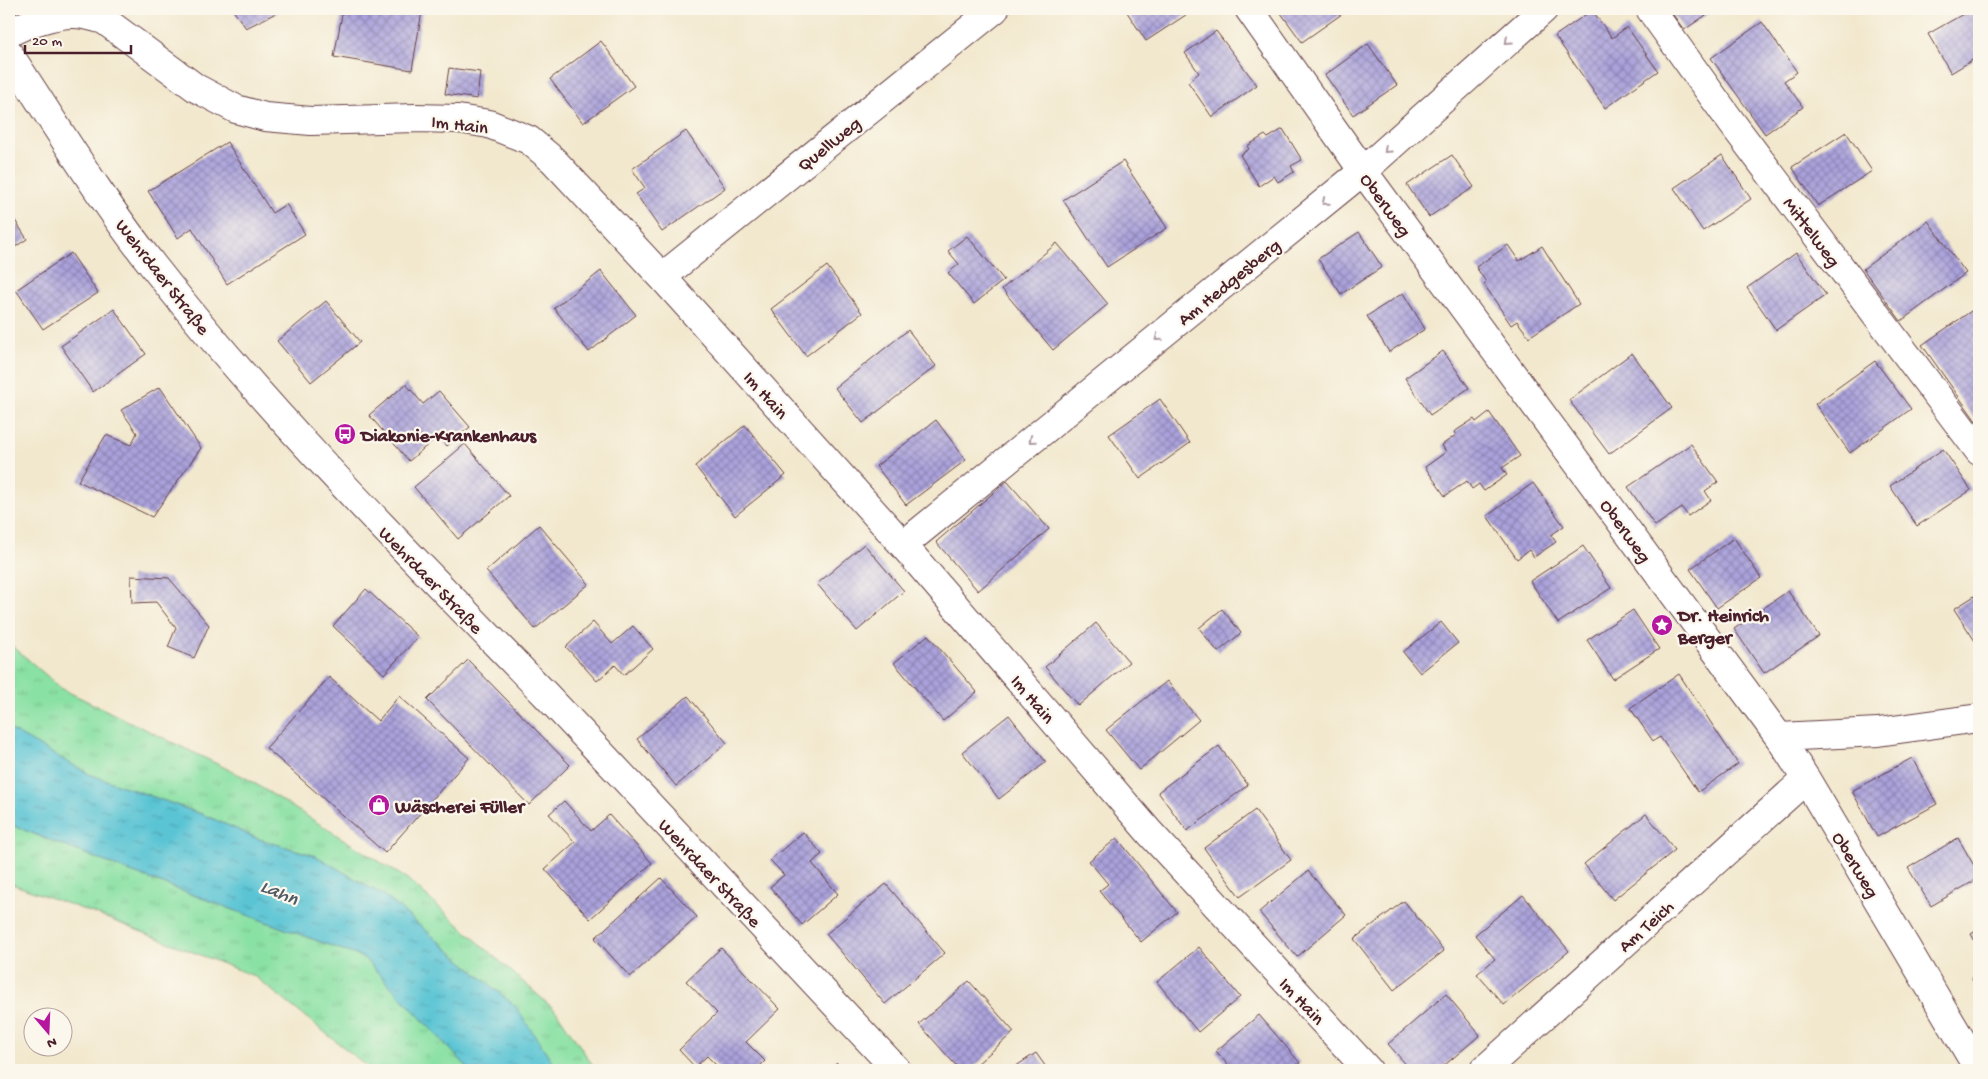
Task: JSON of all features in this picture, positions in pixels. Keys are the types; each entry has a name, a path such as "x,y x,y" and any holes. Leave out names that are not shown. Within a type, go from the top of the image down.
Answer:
{"street":[{"name":"Quellweg","path":"662,277 995,9"},
{"name":"Oberweg","path":"1249,9 1363,171 1779,736 1979,1070"},
{"name":"Am Hedgesberg","path":"903,545 1363,171 1544,9"},
{"name":"Mittelweg","path":"1650,9 1732,123 1979,451"},
{"name":"Im Hain","path":"9,33 43,15 88,15 104,20 196,88 236,109 265,117 311,121 415,118 458,119 489,124 529,140 553,160 662,277 903,545 1150,834 1368,1070"},
{"name":"Wehrdaer Straße","path":"9,54 152,264 232,362 327,470 546,696 897,1070"},
{"path":"1779,736 1878,732 1979,718"},
{"name":"Am Teich","path":"1484,1070 1806,779"}],"green space":[{"path":"9,643 62,689 246,778 407,879 556,1011 596,1070 558,1070 515,1006 386,897 316,856 259,839 204,815 89,774 9,729"},
{"path":"9,824 131,872 364,958 470,1070 372,1070 254,976 96,914 9,883"}],"water":[{"name":"Lahn","path":"9,729 89,774 204,815 259,839 316,856 386,897 515,1006 558,1070 470,1070 364,958 131,872 9,824"}],"building":[{"path":"232,9 284,9 246,28"},
{"path":"343,9 411,9 422,11 412,70 334,57"},
{"path":"1125,9 1195,9 1146,41"},
{"path":"1278,9 1349,9 1302,42"},
{"path":"1669,9 1715,9 1684,30"},
{"path":"1972,9 1976,9 1979,14 1979,56 1951,73 1928,34"},
{"path":"1592,10 1612,38 1627,27 1658,71 1605,108 1555,36"},
{"path":"1762,22 1797,72 1784,81 1803,107 1765,134 1711,58"},
{"path":"1216,31 1257,85 1212,117 1188,82 1199,73 1185,53"},
{"path":"601,41 634,86 583,123 550,79"},
{"path":"1368,44 1397,85 1353,115 1325,75"},
{"path":"449,68 480,72 477,99 445,94"},
{"path":"1283,129 1302,160 1291,166 1294,172 1278,182 1274,176 1259,186 1240,155 1249,149 1247,146 1265,135 1268,138"},
{"path":"686,131 725,188 662,232 636,194 645,188 632,169"},
{"path":"1846,132 1872,171 1818,206 1792,167"},
{"path":"227,142 272,213 286,204 305,234 227,284 192,228 178,238 148,191"},
{"path":"1452,155 1474,187 1429,217 1407,185"},
{"path":"1722,155 1751,199 1703,231 1674,188"},
{"path":"1123,161 1167,228 1107,267 1063,200"},
{"path":"9,211 27,239 9,251"},
{"path":"1928,221 1966,273 1901,321 1863,269"},
{"path":"1359,232 1382,267 1341,294 1318,259"},
{"path":"967,236 1004,280 974,304 948,273 959,264 948,251"},
{"path":"1057,243 1108,304 1053,350 1002,289"},
{"path":"1508,245 1519,261 1542,246 1579,304 1529,337 1517,321 1511,325 1484,284 1486,282 1476,267"},
{"path":"71,253 98,293 43,329 16,290"},
{"path":"1796,253 1826,295 1776,330 1747,288"},
{"path":"827,266 862,313 806,356 771,309"},
{"path":"601,271 636,315 589,352 554,308"},
{"path":"1403,293 1425,329 1389,352 1367,316"},
{"path":"326,301 360,342 311,382 277,341"},
{"path":"1977,307 1979,310 1979,419 1976,421 1922,345"},
{"path":"114,309 146,354 93,392 61,346"},
{"path":"908,330 936,366 863,423 835,388"},
{"path":"1443,351 1469,388 1430,415 1405,378"},
{"path":"1632,353 1672,408 1609,454 1569,400"},
{"path":"1875,361 1911,409 1850,453 1815,404"},
{"path":"406,384 423,404 439,391 470,427 447,446 438,436 409,461 369,415"},
{"path":"160,387 201,448 152,517 78,481 106,435 131,445 137,433 121,410"},
{"path":"1160,399 1190,443 1140,479 1109,435"},
{"path":"1489,412 1520,456 1502,468 1507,475 1484,491 1479,484 1472,489 1467,481 1445,496 1425,467 1446,452 1442,445 1456,435 1454,432 1474,419 1476,422"},
{"path":"936,420 966,460 906,505 876,466"},
{"path":"745,425 786,475 735,516 695,466"},
{"path":"465,444 509,496 458,539 414,487"},
{"path":"1691,444 1718,482 1705,491 1711,500 1688,516 1682,508 1655,526 1628,487"},
{"path":"1943,449 1971,490 1917,526 1890,486"},
{"path":"1007,481 1049,529 978,591 936,542"},
{"path":"1533,483 1564,526 1551,535 1556,542 1534,557 1529,550 1517,559 1487,516"},
{"path":"539,525 589,584 535,629 486,571"},
{"path":"1734,538 1761,578 1717,608 1690,569"},
{"path":"864,544 904,591 857,631 817,584"},
{"path":"1583,546 1611,588 1558,623 1530,581"},
{"path":"131,576 169,578 209,625 194,658 168,647 176,628 156,602 132,603"},
{"path":"366,589 418,637 384,674 333,626"},
{"path":"1788,591 1819,636 1764,673 1734,629"},
{"path":"1979,593 1979,647 1954,609"},
{"path":"1222,609 1241,633 1218,652 1199,628"},
{"path":"1633,610 1659,649 1613,679 1587,640"},
{"path":"593,622 612,644 633,626 653,649 624,675 615,665 597,681 566,647"},
{"path":"1441,622 1458,643 1420,673 1403,652"},
{"path":"1096,623 1129,662 1078,706 1045,667"},
{"path":"928,635 977,692 943,721 894,663"},
{"path":"468,660 570,765 529,805 427,700"},
{"path":"1679,674 1738,764 1698,792 1660,737 1653,741 1630,708"},
{"name":"Wäscherei Füller","path":"329,677 378,721 399,696 469,758 385,853 266,748"},
{"path":"1167,681 1199,720 1139,770 1106,730"},
{"path":"688,696 727,743 676,786 637,739"},
{"path":"1009,715 1046,762 999,799 962,752"},
{"path":"1219,746 1248,785 1187,831 1158,792"},
{"path":"1912,758 1937,804 1877,837 1852,791"},
{"path":"564,801 591,831 609,815 652,863 590,919 545,869 575,842 549,814"},
{"path":"1255,810 1291,860 1240,897 1204,848"},
{"path":"1646,814 1675,850 1613,900 1584,864"},
{"path":"803,832 822,854 812,863 838,894 802,925 770,887 784,875 770,860"},
{"path":"1117,838 1177,912 1141,942 1099,891 1108,884 1089,861"},
{"path":"1958,838 1979,874 1979,878 1931,906 1908,868"},
{"path":"1308,871 1346,915 1297,957 1259,912"},
{"path":"661,878 697,917 630,977 595,938"},
{"path":"886,884 945,953 885,1004 826,934"},
{"path":"1523,895 1569,951 1504,1005 1477,974 1495,959 1475,935"},
{"path":"1404,901 1444,951 1394,990 1354,939"},
{"path":"1979,929 1979,949 1971,934"},
{"path":"1199,947 1240,997 1198,1032 1157,982"},
{"path":"721,948 780,1009 746,1042 765,1061 756,1070 721,1070 707,1056 695,1067 679,1050 717,1013 686,981"},
{"path":"1979,975 1979,991 1972,979"},
{"path":"969,981 1014,1032 970,1070 960,1070 919,1024"},
{"path":"1446,994 1480,1035 1439,1070 1411,1070 1388,1044"},
{"path":"1259,1015 1300,1063 1291,1070 1232,1070 1216,1051"},
{"path":"1036,1053 1048,1070 1010,1070"},
{"path":"837,1063 844,1070 829,1070"}],"place":[{"name":"Diakonie-Krankenhaus","path":"345,434"},
{"name":"Dr. Heinrich Berger","path":"1662,625"},
{"name":"Wäscherei Füller","path":"379,805"}]}
